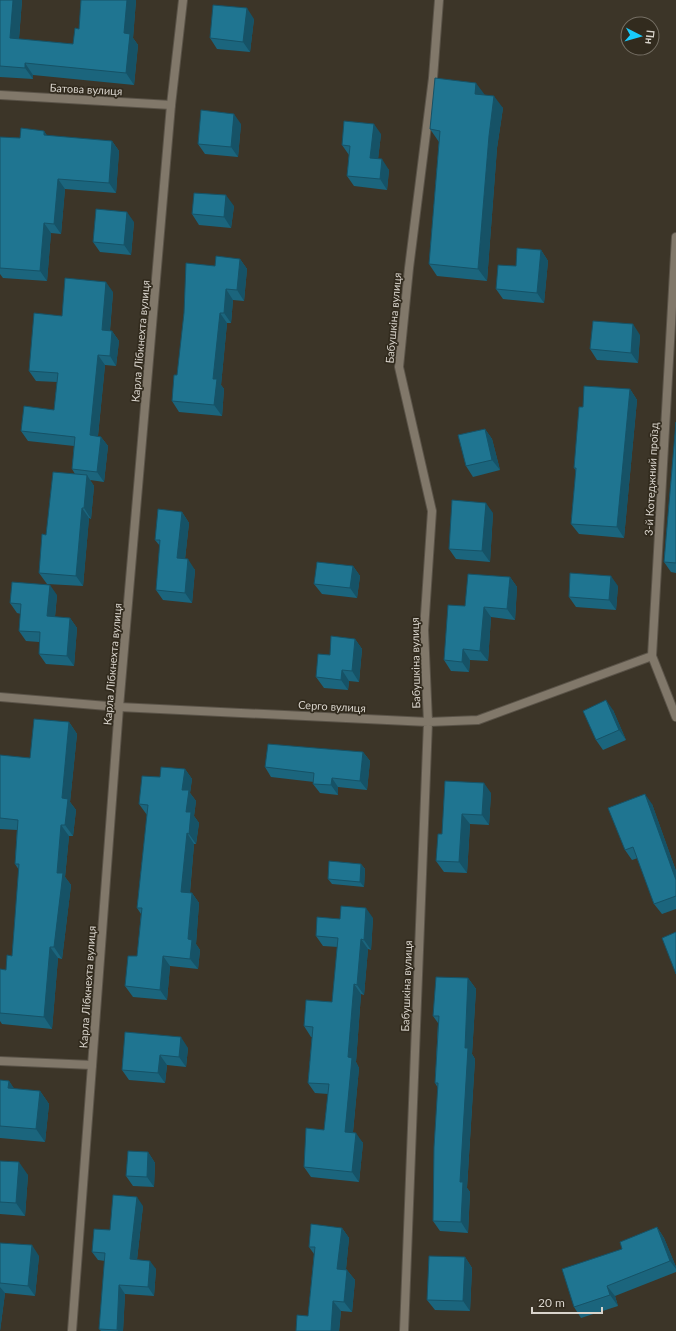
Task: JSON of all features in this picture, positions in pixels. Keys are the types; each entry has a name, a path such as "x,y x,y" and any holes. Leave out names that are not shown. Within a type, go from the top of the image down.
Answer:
{"street":[{"name":"Карла Лібкнехта вулиця","path":"72,1331 119,707 171,105 183,0"},
{"name":"Бабушкіна вулиця","path":"404,1331 428,722 424,630 432,510 399,367 409,268 433,78 439,0"},
{"name":"Батова вулиця","path":"0,96 171,105"},
{"name":"3-й Котеджний проїзд","path":"676,237 652,656 676,717"},
{"name":"Серго вулиця","path":"0,697 119,707 428,722 478,720 652,656"},
{"path":"0,1060 92,1065"}],"building":[{"path":"0,0 13,0 10,38 73,44 75,28 79,29 81,0 127,0 124,33 130,34 126,73 25,63 25,68 0,66"},
{"path":"213,5 247,8 243,42 210,38"},
{"path":"435,78 476,83 475,94 494,96 489,136 478,269 429,264 440,131 430,129"},
{"path":"201,110 234,114 231,147 198,144"},
{"path":"344,121 374,124 370,158 382,159 380,179 347,176 350,146 342,145"},
{"path":"21,128 44,131 44,135 112,141 109,183 58,179 54,224 44,223 40,271 0,268 0,137 20,138"},
{"path":"194,193 226,195 224,217 192,214"},
{"path":"96,209 127,212 124,245 93,242"},
{"path":"517,248 541,250 537,293 496,289 498,265 516,266"},
{"path":"216,256 240,259 237,290 226,289 224,313 220,313 213,379 217,379 214,405 172,401 174,375 177,375 184,313 186,263 215,266"},
{"path":"65,278 106,282 102,330 112,331 110,356 98,355 90,435 101,437 97,472 72,469 75,437 21,431 24,406 54,410 58,373 29,371 34,313 62,316"},
{"path":"593,321 633,324 631,353 590,349"},
{"path":"584,386 630,389 617,527 571,524 579,407 583,407"},
{"path":"676,422 676,563 664,562"},
{"path":"485,429 492,460 466,466 458,435"},
{"path":"53,472 87,475 84,508 82,508 76,576 39,573 42,534 46,535"},
{"path":"452,500 486,503 482,551 449,549"},
{"path":"158,509 182,512 177,558 188,559 185,593 156,590 160,540 155,540"},
{"path":"317,562 353,566 350,588 314,584"},
{"path":"570,573 611,576 609,600 569,597"},
{"path":"468,574 510,577 507,609 484,607 480,651 463,649 462,662 444,660 448,605 465,606"},
{"path":"12,582 50,585 47,616 70,618 67,656 39,654 40,632 19,631 21,604 10,603"},
{"path":"331,636 355,639 352,671 342,670 341,680 316,677 318,654 330,655"},
{"path":"606,700 619,730 596,740 583,711"},
{"path":"34,719 69,722 62,798 68,799 65,825 61,825 57,873 63,873 54,947 50,947 44,1017 0,1013 0,969 6,970 7,955 12,956 19,864 15,864 18,820 0,818 0,755 30,758"},
{"path":"268,744 363,752 360,781 332,778 331,785 313,784 314,773 265,767"},
{"path":"161,767 185,769 182,790 189,790 186,812 191,812 189,834 187,833 181,892 192,893 188,939 192,940 190,959 163,956 160,990 125,986 128,956 137,956 142,908 137,908 148,805 139,804 142,776 160,777"},
{"path":"445,781 484,783 482,815 462,814 459,862 436,861 438,834 442,834"},
{"path":"645,794 676,880 676,896 654,904 633,847 625,850 608,808"},
{"path":"329,861 361,864 360,882 328,879"},
{"path":"341,906 366,908 364,940 361,939 357,985 354,984 348,1057 352,1058 345,1132 356,1133 352,1172 304,1167 306,1128 324,1130 329,1084 308,1083 313,1027 304,1026 306,1000 332,1002 338,938 316,936 317,917 340,919"},
{"path":"676,932 676,974 662,938"},
{"path":"436,977 468,978 465,1048 468,1048 460,1182 463,1182 461,1222 433,1221 434,1147 438,1083 435,1083 439,1016 433,1016"},
{"path":"125,1032 181,1037 179,1057 160,1055 158,1073 122,1070"},
{"path":"0,1080 9,1081 8,1088 40,1091 36,1129 0,1126"},
{"path":"128,1151 148,1152 147,1177 126,1176"},
{"path":"0,1161 19,1162 16,1203 0,1202"},
{"path":"113,1195 137,1197 130,1259 150,1261 148,1287 119,1285 117,1330 99,1329 105,1253 92,1252 94,1229 110,1230"},
{"path":"311,1224 342,1228 337,1269 347,1270 344,1302 333,1301 331,1331 296,1331 297,1315 308,1316 315,1247 309,1247"},
{"path":"657,1227 670,1261 607,1286 610,1295 574,1307 562,1269 622,1249 620,1242"},
{"path":"0,1243 32,1245 28,1286 0,1283"},
{"path":"429,1256 465,1257 463,1301 427,1300"}]}
